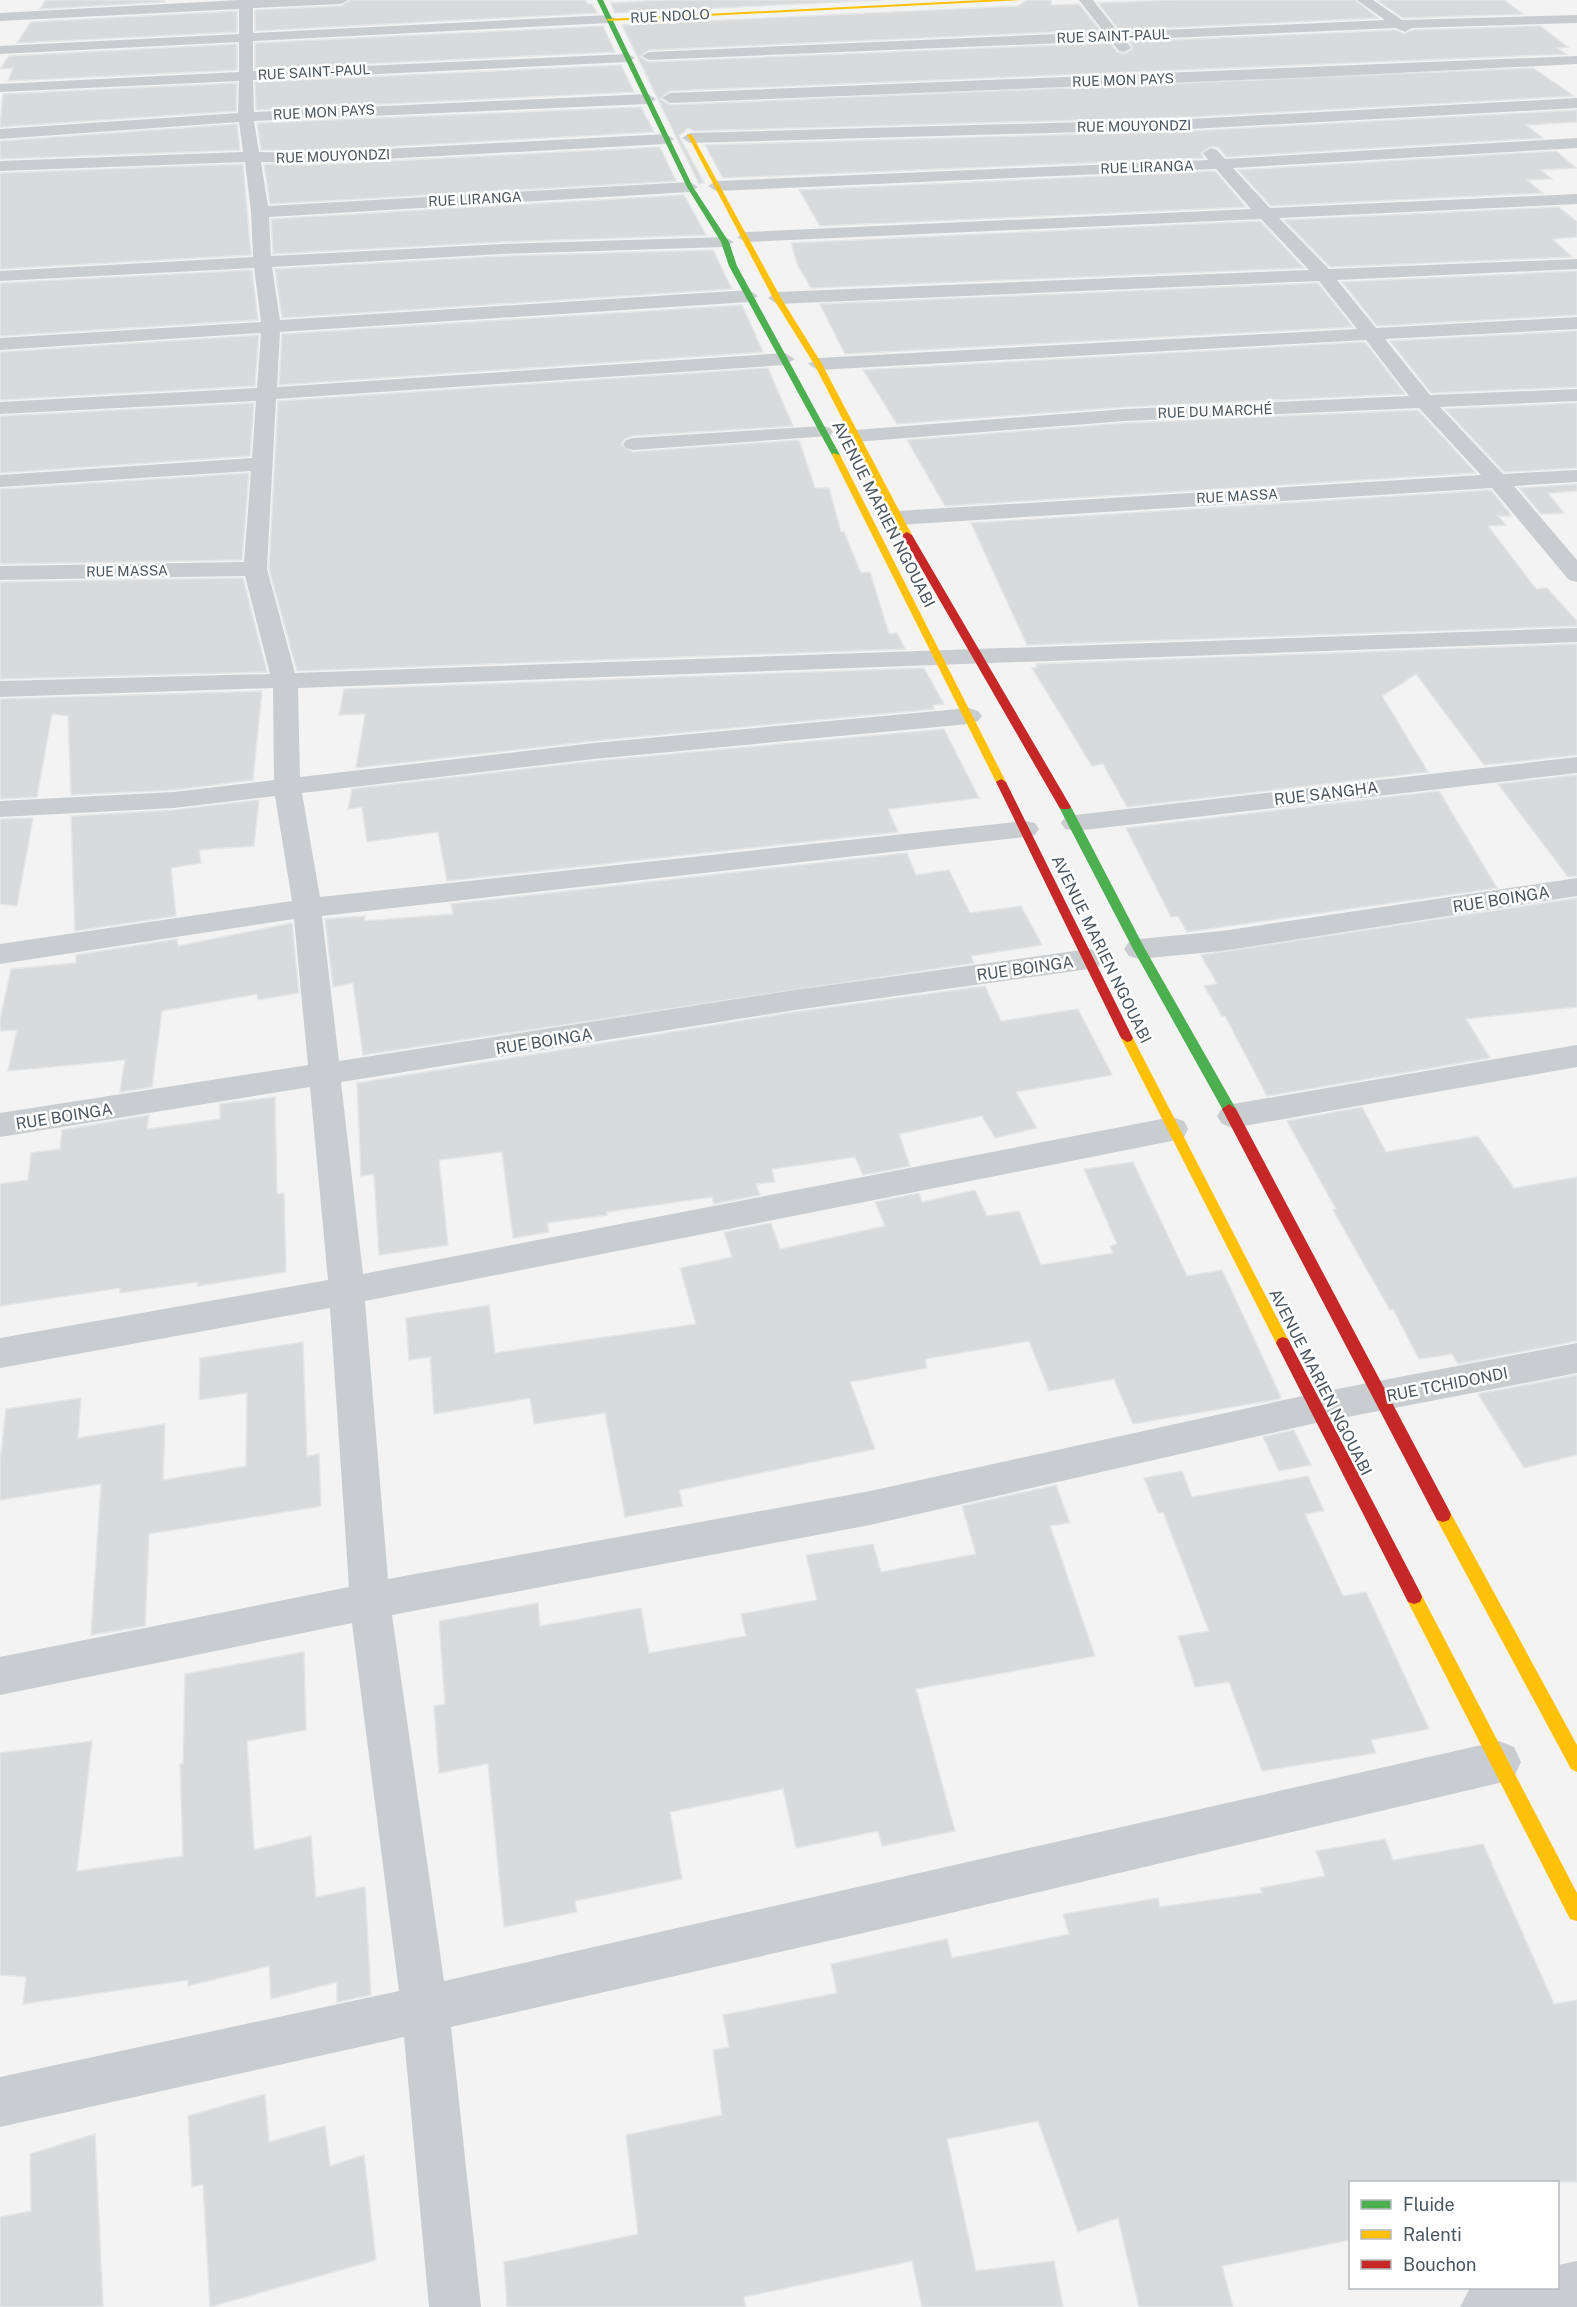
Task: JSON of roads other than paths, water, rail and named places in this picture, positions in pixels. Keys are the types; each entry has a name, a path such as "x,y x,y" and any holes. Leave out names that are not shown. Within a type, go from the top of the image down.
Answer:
{"main road":[{"name":"AVENUE MARIEN NGOUABI","path":"600,0 690,187 726,242 733,266 785,359 969,716 1172,1129 1577,1912"},
{"name":"RUE NDOLO","path":"609,20 1018,0"},
{"path":"624,2 647,51"},
{"path":"662,83 672,103"},
{"path":"686,131 746,237 777,298 818,364 897,518 1075,823 1139,949 1233,1116 1379,1397 1577,1763"}],"street":[{"path":"0,31 4,17 15,0"},
{"path":"4,17 341,0"},
{"path":"1086,0 1163,93"},
{"path":"1364,0 1419,37"},
{"path":"246,3 248,38 245,75 246,117 250,157 260,213 262,261 271,327 255,569 285,682 286,785 308,908 347,1290 355,1430 370,1602 425,2011 455,2307"},
{"name":"RUE SAINT-PAUL","path":"647,51 1577,19"},
{"path":"0,50 609,20"},
{"path":"1436,49 1486,82"},
{"name":"RUE SAINT-PAUL","path":"0,88 628,58"},
{"name":"RUE MON PAYS","path":"672,103 1577,60"},
{"path":"1503,93 1543,119"},
{"name":"RUE MON PAYS","path":"0,134 246,117 648,99"},
{"name":"RUE MOUYONDZI","path":"686,131 1191,124 1374,116 1519,104 1577,103"},
{"path":"1176,109 1191,124 1221,164 1325,276 1374,335 1425,403 1498,481 1555,534 1577,575"},
{"path":"1560,130 1577,142"},
{"name":"RUE MOUYONDZI","path":"0,166 250,157 309,158 666,139"},
{"name":"RUE LIRANGA","path":"716,186 1221,164 1577,142"},
{"name":"RUE LIRANGA","path":"260,213 690,187"},
{"path":"746,237 1267,215 1577,199"},
{"path":"0,276 262,261 726,242"},
{"path":"777,298 1043,284 1325,276 1577,264"},
{"path":"0,344 749,296"},
{"path":"818,364 1577,323"},
{"path":"0,408 265,394 785,359"},
{"name":"RUE DU MARCHÉ","path":"855,436 969,424 1577,395"},
{"path":"633,444 823,432"},
{"path":"0,481 263,464"},
{"name":"RUE MASSA","path":"897,518 1577,476"},
{"name":"RUE MASSA","path":"0,573 255,569"},
{"path":"0,689 285,682 1360,640 1577,635"},
{"path":"0,809 174,800 286,785 629,747 969,716"},
{"name":"RUE SANGHA","path":"1075,823 1577,765"},
{"path":"0,954 308,908 1025,829"},
{"name":"RUE BOINGA","path":"1139,949 1222,941 1577,887"},
{"name":"RUE BOINGA","path":"0,1125 325,1076 795,1000 1089,959"},
{"path":"1233,1116 1577,1056"},
{"path":"0,1353 347,1290 1172,1129"},
{"name":"RUE TCHIDONDI","path":"0,1676 370,1602 870,1508 1316,1408 1577,1358"},
{"path":"0,2102 425,2011 918,1900 1500,1762"},
{"path":"1485,2307 1577,2287"}]}
